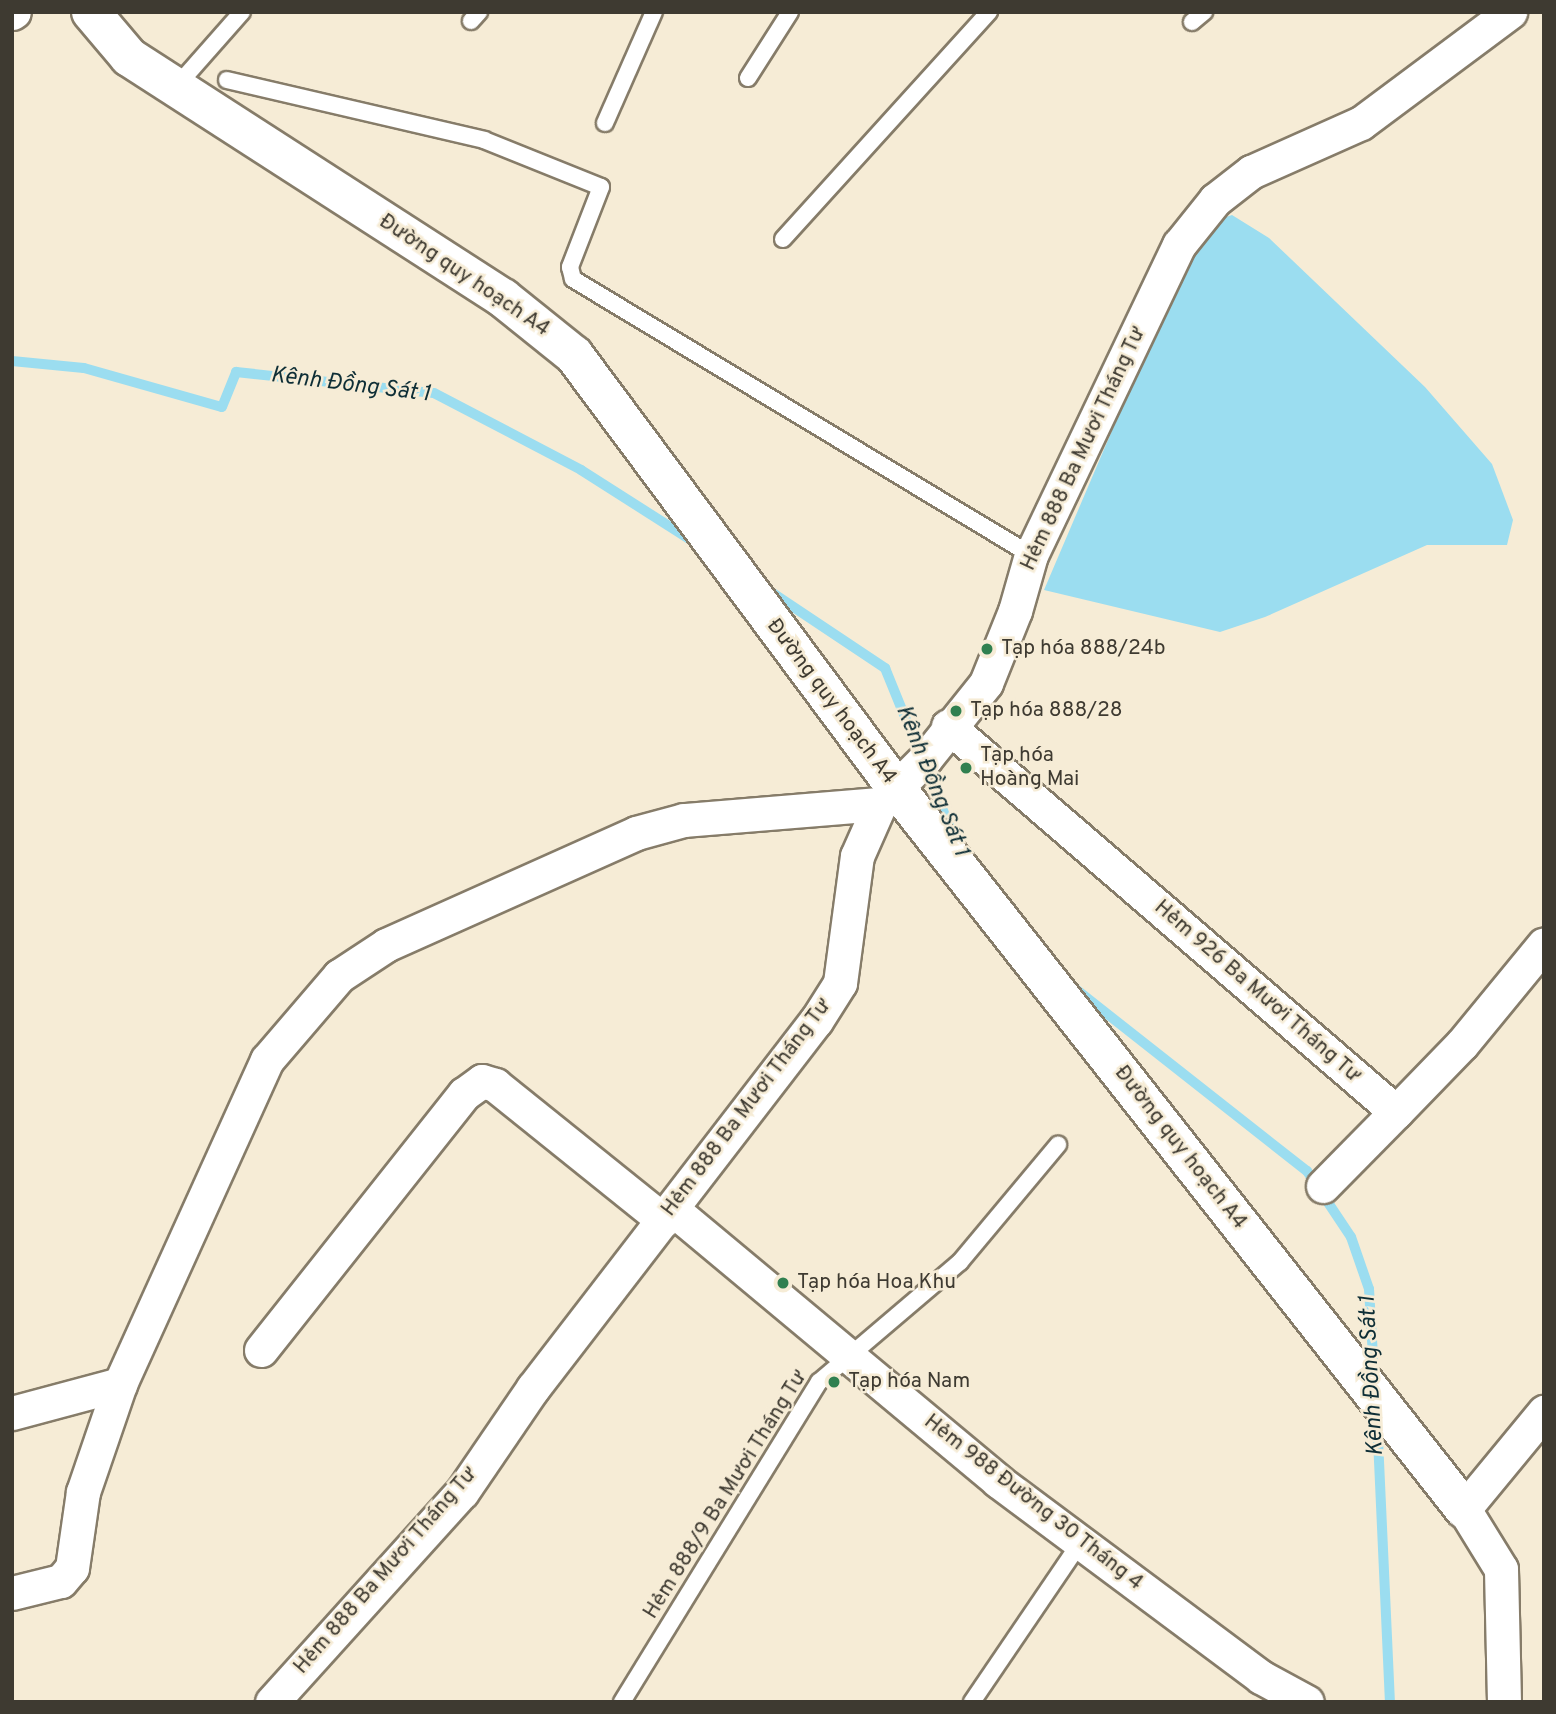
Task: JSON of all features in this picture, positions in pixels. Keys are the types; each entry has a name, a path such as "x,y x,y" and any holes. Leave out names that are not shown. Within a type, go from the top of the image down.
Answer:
{"street":[{"name":"Đường quy hoạch A4","path":"91,12 129,57 503,298 574,355 888,796 1464,1509"},
{"name":"Hẻm 888 Ba Mươi Tháng Tư","path":"272,1702 461,1492 533,1388 668,1215 840,983 857,856 888,796 986,683 1016,611 1031,555 1179,245 1215,200 1251,172 1360,123 1510,12"},
{"name":"Hẻm 926 Ba Mươi Tháng Tư","path":"948,726 1396,1112"},
{"path":"12,1593 61,1581 72,1568 83,1492 120,1384 267,1060 339,976 386,944 636,833 684,820 888,796"},
{"path":"1323,1186 1462,1044 1544,944"},
{"name":"Hẻm 988 Đường 30 Tháng 4","path":"261,1350 464,1094 482,1081 495,1085 668,1215 1080,1543 1261,1676 1307,1702"},
{"path":"12,1413 120,1384"},
{"path":"1504,1702 1501,1569 1464,1509 1544,1412"}],"lane":[{"path":"174,88 242,12"},
{"path":"605,123 654,12"},
{"path":"748,78 790,12"},
{"path":"783,239 989,12"},
{"path":"227,80 484,140 601,187 570,267 573,279 1031,555"},
{"name":"Hẻm 888/9 Ba Mươi Tháng Tư","path":"622,1702 819,1382 846,1356 903,1314 960,1262 1058,1145"},
{"path":"972,1702 1080,1543"}],"water":[{"path":"1232,215 1269,238 1425,387 1492,464 1513,520 1507,545 1427,545 1265,617 1220,632 1044,590 1172,290 1217,220"}],"waterway":[{"name":"Kênh Đồng Sát 1","path":"12,361 84,368 222,407 236,372 434,393 581,470 694,542"},
{"name":"Kênh Đồng Sát 1","path":"768,590 885,668 920,754"},
{"name":"Kênh Đồng Sát 1","path":"926,768 953,835"},
{"name":"Kênh Đồng Sát 1","path":"1073,987 1307,1171 1351,1237 1369,1289 1374,1374"},
{"name":"Kênh Đồng Sát 1","path":"1377,1417 1390,1702"}],"place":[{"name":"Tạp hóa 888/24b","path":"987,649"},
{"name":"Tạp hóa 888/28","path":"956,711"},
{"name":"Tạp hóa Hoàng Mai","path":"966,768"},
{"name":"Tạp hóa Hoa Khu","path":"783,1283"},
{"name":"Tạp hóa Nam","path":"834,1382"}]}
